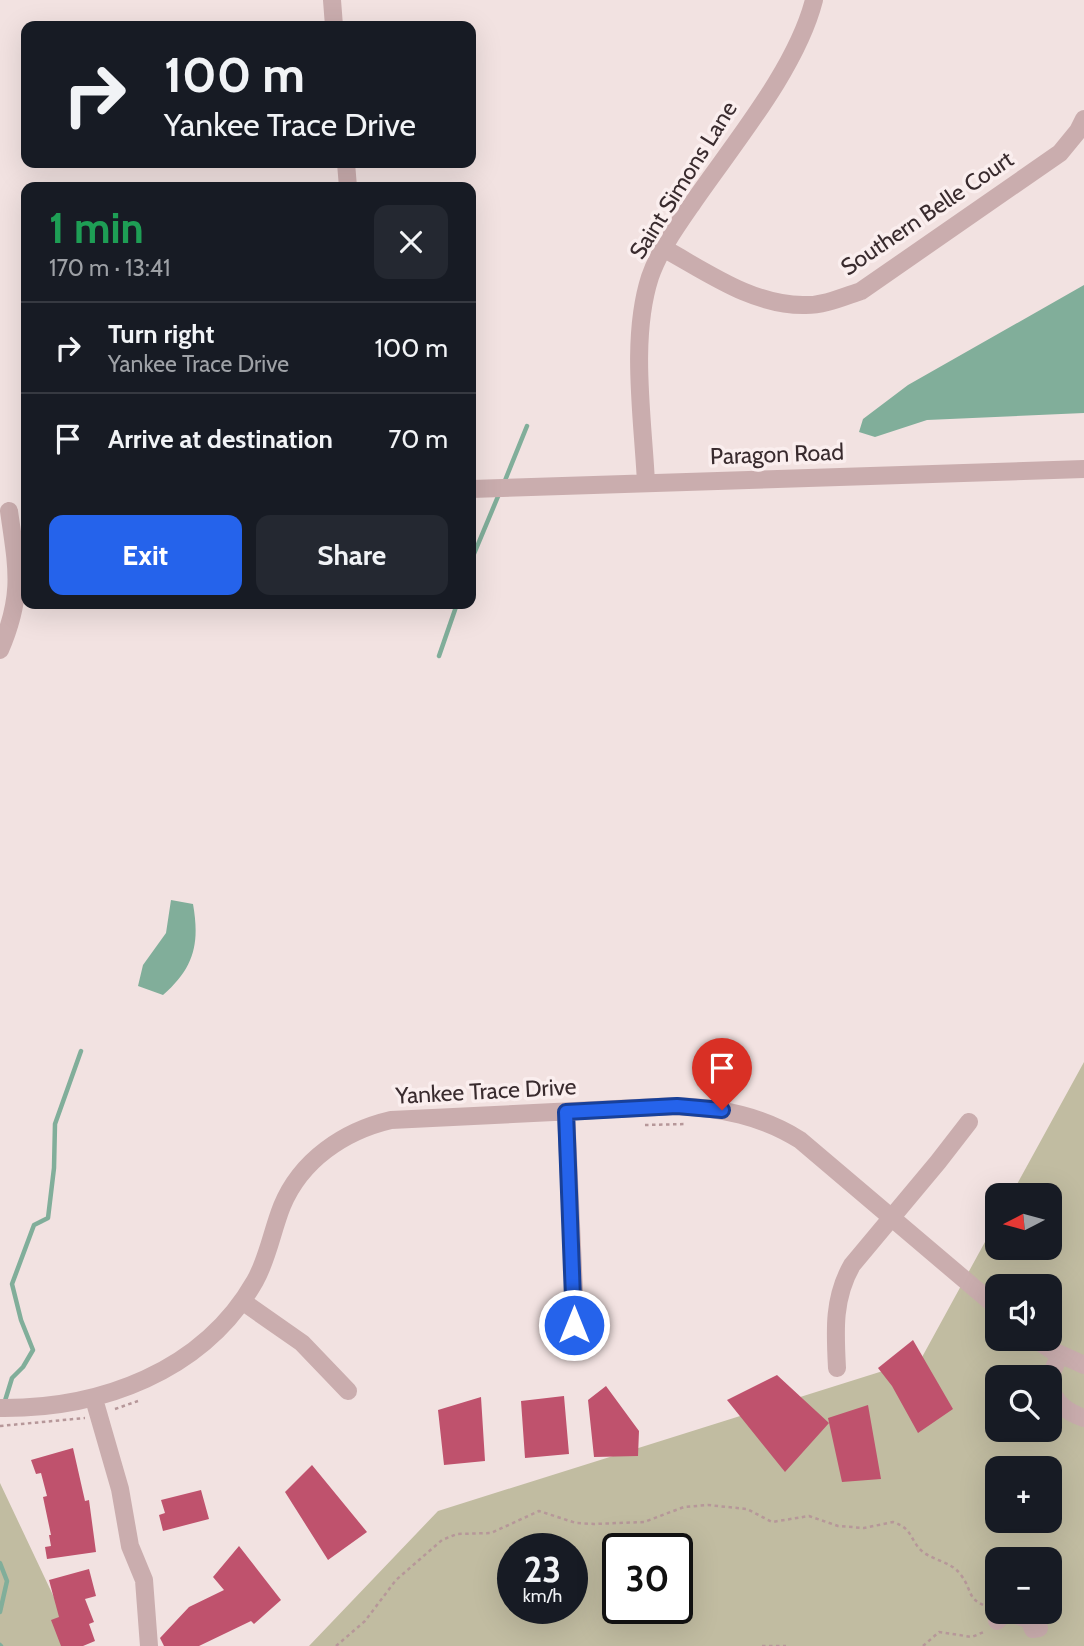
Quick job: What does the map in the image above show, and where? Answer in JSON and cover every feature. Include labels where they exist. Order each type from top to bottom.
[{"type":"street","points":[[332,0],[334,21]]},
{"type":"street","name":"Saint Simons Lane","points":[[646,483],[640,355],[641,310],[651,275],[663,248],[788,64],[807,25],[814,0]]},
{"type":"street","name":"Southern Belle Court","points":[[663,248],[740,290],[772,302],[805,306],[832,301],[862,291],[1060,153],[1084,119]]},
{"type":"street","name":"Paragon Road","points":[[476,489],[1084,469]]},
{"type":"street","points":[[0,650],[13,618],[18,575],[12,510]]},
{"type":"street","name":"Yankee Trace Drive","points":[[0,1408],[65,1405],[96,1407],[171,1366],[212,1335],[242,1301],[260,1270],[283,1205],[307,1167],[334,1143],[359,1129],[391,1120],[704,1107],[766,1122],[800,1140],[891,1217],[985,1308]]},
{"type":"street","points":[[566,1112],[575,1314],[570,1350]]},
{"type":"street","points":[[837,1368],[836,1317],[841,1286],[852,1265],[969,1122]]},
{"type":"street","points":[[242,1301],[302,1343],[348,1391]]},
{"type":"street","points":[[1054,1351],[1084,1365]]},
{"type":"street","points":[[1055,1365],[1059,1354]]},
{"type":"street","points":[[1062,1406],[1084,1418]]},
{"type":"street","points":[[96,1407],[120,1489],[130,1546],[144,1580],[149,1646]]},
{"type":"path","points":[[638,1125],[698,1124]]},
{"type":"path","points":[[0,1426],[33,1425],[96,1407],[146,1397]]},
{"type":"path","points":[[337,1646],[365,1621],[396,1580],[442,1540],[457,1534],[491,1533],[539,1511],[576,1523],[644,1522],[684,1507],[708,1504],[747,1509],[772,1522],[809,1516],[838,1526],[864,1528],[893,1522],[909,1530],[923,1552],[953,1567],[961,1575],[973,1600],[985,1606]]},
{"type":"path","points":[[923,1646],[939,1632],[961,1637],[980,1635],[989,1624]]},
{"type":"path","points":[[762,1646],[786,1646]]},
{"type":"shaded area","points":[[1084,285],[1084,413],[927,420],[875,437],[859,432],[863,419],[908,385]]},
{"type":"shaded area","points":[[171,900],[193,904],[195,943],[182,975],[163,995],[138,986],[143,965],[166,933]]},
{"type":"shaded area","points":[[1084,1062],[1084,1646],[309,1646],[438,1511],[921,1359],[985,1242],[985,1260],[1062,1260],[1062,1183],[1018,1183]]},
{"type":"shaded area","points":[[0,1483],[77,1646],[0,1646]]},
{"type":"building","points":[[913,1340],[953,1409],[918,1433],[892,1386],[878,1368]]},
{"type":"building","points":[[777,1375],[829,1423],[785,1472],[727,1400]]},
{"type":"building","points":[[606,1386],[639,1431],[638,1456],[594,1457],[588,1400]]},
{"type":"building","points":[[564,1396],[569,1454],[525,1458],[521,1401]]},
{"type":"building","points":[[481,1397],[485,1461],[444,1465],[438,1410]]},
{"type":"building","points":[[868,1405],[881,1479],[842,1482],[828,1418]]},
{"type":"building","points":[[73,1448],[85,1501],[89,1500],[96,1552],[47,1559],[45,1547],[51,1546],[51,1535],[43,1497],[47,1496],[41,1473],[36,1474],[31,1460]]},
{"type":"building","points":[[312,1465],[367,1532],[328,1560],[285,1492]]},
{"type":"building","points":[[201,1490],[209,1519],[163,1531],[159,1515],[165,1513],[161,1500]]},
{"type":"building","points":[[239,1546],[281,1600],[254,1624],[251,1621],[199,1646],[164,1646],[160,1638],[189,1607],[224,1590],[213,1577]]},
{"type":"building","points":[[89,1569],[96,1596],[85,1599],[94,1622],[89,1624],[95,1641],[83,1646],[61,1646],[51,1620],[59,1617],[49,1580]]},
{"type":"waterway","points":[[504,483],[527,426]]},
{"type":"waterway","points":[[476,549],[499,494]]},
{"type":"waterway","points":[[439,656],[455,609]]},
{"type":"waterway","points":[[4,1404],[12,1378],[23,1367],[33,1350],[21,1320],[12,1284],[34,1225],[48,1218],[54,1168],[55,1124],[81,1051]]},
{"type":"waterway","points":[[0,1563],[7,1581],[0,1612]]},
{"type":"route","points":[[574,1325],[566,1112],[677,1106],[722,1110]]}]
